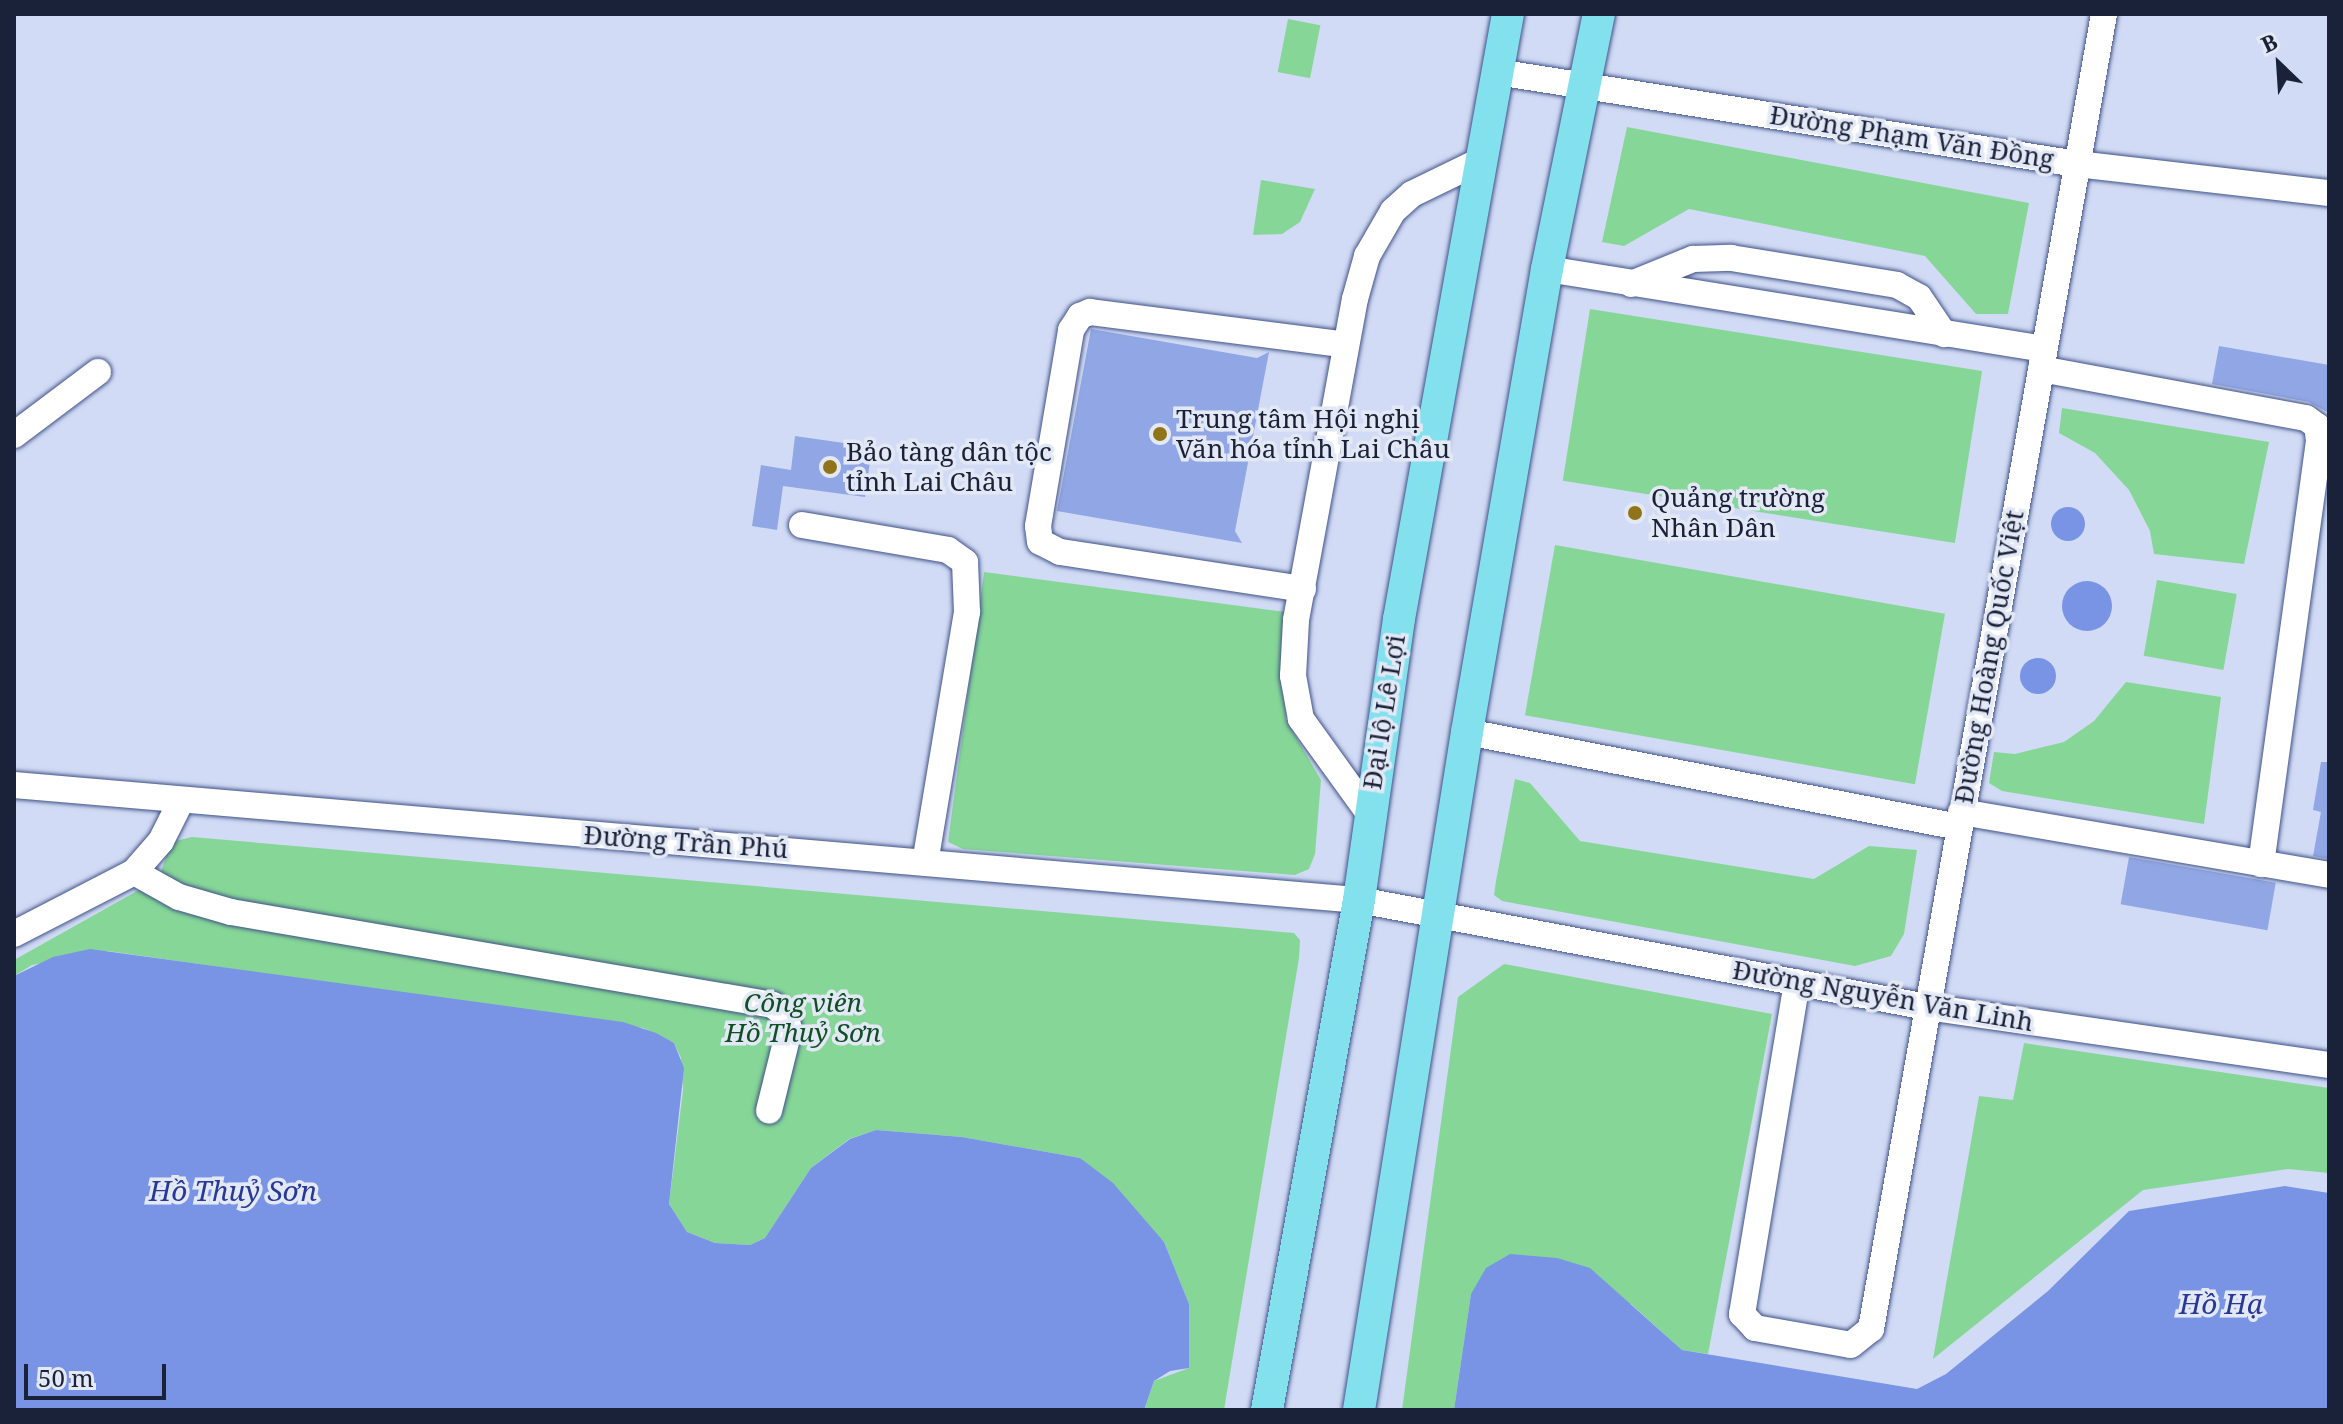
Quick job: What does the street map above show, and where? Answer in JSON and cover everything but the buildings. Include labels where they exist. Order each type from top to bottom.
[{"type":"main road","name":"Đại lộ Lê Lợi","points":[[1267,1410],[1359,900],[1368,812],[1508,14]]},
{"type":"main road","points":[[1359,1410],[1467,732],[1547,269],[1599,14]]},
{"type":"street","name":"Đường Hoàng Quốc Việt","points":[[1797,982],[1742,1314],[1755,1328],[1851,1345],[1871,1329],[2104,14]]},
{"type":"street","name":"Đường Phạm Văn Đồng","points":[[1497,72],[2077,164],[2329,193]]},
{"type":"street","points":[[1368,812],[1301,719],[1293,676],[1303,589],[1346,345],[1364,266],[1393,211],[1433,181],[1480,161]]},
{"type":"street","points":[[1631,284],[1693,259],[1762,263],[1897,285],[1919,297],[1944,334]]},
{"type":"street","points":[[1547,269],[1944,334],[2306,418],[2317,426],[2319,441],[2261,864]]},
{"type":"street","points":[[1303,589],[1060,552],[1040,542],[1038,526],[1071,330],[1080,316],[1090,312],[1346,345]]},
{"type":"street","points":[[14,435],[98,372]]},
{"type":"street","points":[[802,525],[948,550],[965,562],[967,612],[925,862]]},
{"type":"street","points":[[1467,732],[1960,820],[2329,875]]},
{"type":"street","name":"Đường Trần Phú","points":[[14,785],[1359,900]]},
{"type":"street","points":[[14,934],[134,872],[161,841],[181,801]]},
{"type":"street","points":[[134,872],[179,897],[244,915],[773,1005],[786,1016],[789,1030],[769,1111]]},
{"type":"street","name":"Đường Nguyễn Văn Linh","points":[[1359,900],[1438,919],[1927,1007],[2329,1065]]},
{"type":"green space","points":[[1288,19],[1320,25],[1310,78],[1278,72]]},
{"type":"green space","points":[[1627,127],[2029,203],[2008,314],[1976,314],[1925,256],[1689,209],[1624,246],[1602,242]]},
{"type":"green space","points":[[1261,180],[1315,189],[1300,222],[1282,234],[1253,235]]},
{"type":"green space","points":[[1590,309],[1982,371],[1955,543],[1563,481]]},
{"type":"green space","points":[[2062,408],[2269,442],[2244,564],[2154,554],[2150,531],[2129,490],[2095,453],[2059,433]]},
{"type":"green space","points":[[1555,545],[1945,614],[1915,784],[1525,715]]},
{"type":"green space","points":[[984,572],[1286,612],[1282,641],[1286,720],[1321,780],[1315,854],[1309,869],[1295,875],[963,849],[948,842]]},
{"type":"green space","points":[[2157,580],[2237,594],[2223,670],[2144,656]]},
{"type":"green space","points":[[2126,682],[2221,697],[2204,824],[2002,791],[1989,783],[1994,752],[2015,754],[2064,742],[2094,721]]},
{"type":"green space","points":[[1515,779],[1530,783],[1580,841],[1814,879],[1869,846],[1917,850],[1904,934],[1891,956],[1855,966],[1502,901],[1494,895]]},
{"type":"green space","name":"Công viên Hồ Thuỷ Sơn","points":[[192,837],[1294,933],[1300,940],[1299,958],[1224,1410],[1144,1410],[1154,1381],[1189,1368],[1189,1304],[1164,1242],[1080,1158],[962,1137],[876,1130],[849,1139],[811,1168],[765,1238],[750,1245],[715,1243],[687,1232],[669,1204],[683,1090],[681,1058],[674,1043],[643,1028],[108,951],[32,965],[14,976],[14,960],[146,886],[161,872],[171,842]]},
{"type":"green space","points":[[1504,964],[1772,1014],[1708,1354],[1682,1350],[1631,1304],[1471,1294],[1454,1410],[1402,1410],[1458,997]]},
{"type":"green space","points":[[2024,1043],[2329,1088],[2329,1173],[2288,1169],[2143,1190],[1933,1359],[1979,1096],[2013,1100]]},
{"type":"water","points":[[2068,507],[2080,512],[2085,524],[2080,536],[2068,541],[2056,536],[2051,524],[2056,512]]},
{"type":"water","points":[[2087,581],[2105,588],[2112,606],[2105,624],[2087,631],[2069,624],[2062,606],[2069,588]]},
{"type":"water","points":[[2038,658],[2051,663],[2056,676],[2051,689],[2038,694],[2025,689],[2020,676],[2025,663]]},
{"type":"water","name":"Hồ Thuỷ Sơn","points":[[90,949],[623,1022],[656,1033],[674,1043],[684,1068],[669,1204],[687,1232],[715,1243],[750,1245],[765,1238],[811,1168],[850,1139],[876,1130],[962,1137],[1080,1158],[1113,1183],[1164,1242],[1189,1304],[1189,1368],[1170,1371],[1154,1381],[1144,1410],[14,1410],[14,976],[53,957]]},
{"type":"water","name":"Hồ Hạ","points":[[2285,1186],[2329,1193],[2329,1410],[1454,1410],[1471,1294],[1486,1268],[1510,1254],[1557,1258],[1590,1268],[1682,1350],[1917,1389],[1946,1374],[2048,1291],[2129,1211]]},
{"type":"place","name":"Trung tâm Hội nghị Văn hóa tỉnh Lai Châu","points":[[1160,434]]},
{"type":"place","name":"Bảo tàng dân tộc tỉnh Lai Châu","points":[[830,467]]},
{"type":"place","name":"Quảng trường Nhân Dân","points":[[1635,513]]}]
